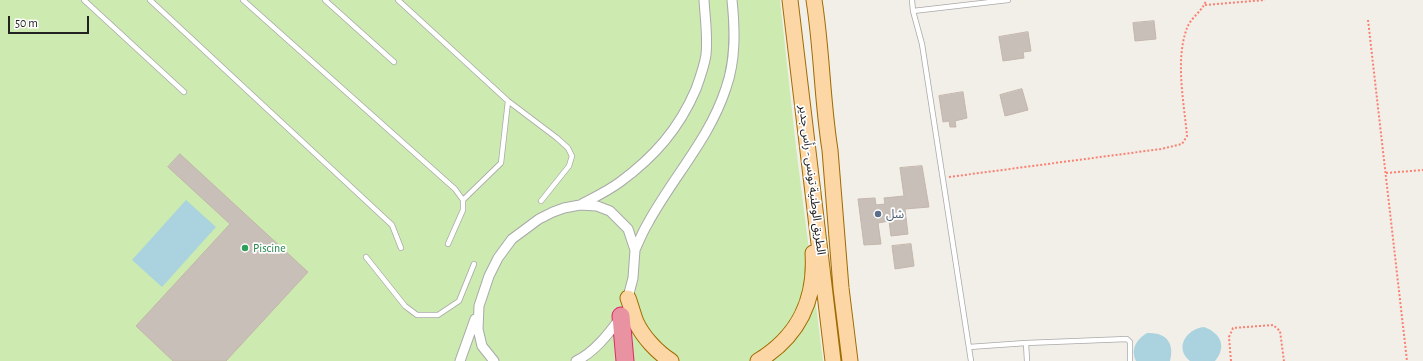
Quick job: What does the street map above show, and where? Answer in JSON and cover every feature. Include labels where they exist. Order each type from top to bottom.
[{"type":"highway","points":[[621,316],[625,361]]},
{"type":"main road","name":"الطريق الوطنية تونس - رأس جدير","points":[[790,0],[833,361]]},
{"type":"main road","name":"الطريق الوطنية تونس - رأس جدير","points":[[814,0],[818,26],[830,150],[841,288],[851,358]]},
{"type":"main road","points":[[758,361],[769,355],[789,336],[799,323],[808,299],[813,275],[810,170]]},
{"type":"main road","points":[[628,298],[636,322],[655,348],[671,361]]},
{"type":"street","points":[[580,205],[618,183],[648,159],[679,124],[701,77],[706,55],[704,0]]},
{"type":"street","points":[[576,361],[583,358],[598,345],[621,316],[628,298],[633,278],[635,250],[648,223],[712,122],[726,88],[732,62],[734,38],[732,0]]},
{"type":"street","points":[[460,361],[489,276],[498,258],[512,240],[539,219],[564,208],[580,205],[598,206],[610,211],[628,229],[635,250]]},
{"type":"street","points":[[479,306],[478,329],[482,346],[494,361]]},
{"type":"lane","points":[[84,0],[184,92]]},
{"type":"lane","points":[[150,0],[392,225],[401,248]]},
{"type":"lane","points":[[244,0],[455,189],[463,200],[463,210],[448,244]]},
{"type":"lane","points":[[325,0],[394,62]]},
{"type":"lane","points":[[398,0],[508,102],[557,138],[568,148],[572,156],[569,166],[541,201]]},
{"type":"lane","points":[[912,0],[913,11],[922,44],[971,361]]},
{"type":"lane","points":[[913,11],[1008,0]]},
{"type":"lane","points":[[463,200],[501,163],[508,102]]},
{"type":"lane","points":[[366,257],[405,306],[417,315],[438,315],[459,301],[474,264]]},
{"type":"lane","points":[[969,347],[1126,339],[1130,342],[1130,361]]},
{"type":"lane","points":[[1026,343],[1027,361]]},
{"type":"path","points":[[943,178],[1161,149],[1182,144],[1187,136],[1180,57],[1188,26],[1205,5],[1206,0]]},
{"type":"path","points":[[1205,5],[1265,0]]},
{"type":"path","points":[[1368,20],[1407,361]]},
{"type":"path","points":[[1386,173],[1423,170]]},
{"type":"path","points":[[1231,361],[1229,337],[1233,328],[1272,324],[1280,331],[1284,361]]},
{"type":"green space","points":[[0,0],[780,0],[796,147],[823,361],[0,361]]},
{"type":"water","points":[[186,200],[216,227],[162,287],[132,260]]},
{"type":"water","points":[[1204,327],[1215,333],[1218,337],[1221,346],[1219,356],[1215,361],[1190,361],[1185,356],[1183,350],[1184,340],[1192,331]]},
{"type":"water","points":[[1147,333],[1159,334],[1168,340],[1171,349],[1170,361],[1136,361],[1134,357],[1134,348],[1140,338]]},
{"type":"building","points":[[1154,21],[1156,39],[1135,41],[1133,23]]},
{"type":"building","points":[[1028,32],[1031,51],[1023,52],[1024,58],[1003,61],[999,37]]},
{"type":"building","points":[[1022,89],[1028,110],[1005,116],[1000,95]]},
{"type":"building","points":[[963,92],[967,118],[955,121],[956,127],[950,127],[949,121],[943,122],[939,96]]},
{"type":"building","name":"Piscine","points":[[180,154],[308,272],[226,361],[173,361],[136,326],[230,224],[168,167]]},
{"type":"building","points":[[922,166],[929,207],[905,209],[908,234],[891,236],[889,221],[878,223],[881,244],[864,245],[858,199],[875,198],[876,205],[885,204],[884,198],[904,196],[900,168]]},
{"type":"building","points":[[911,244],[914,266],[895,269],[892,246]]},
{"type":"place","name":"شل","points":[[878,214]]},
{"type":"place","name":"Piscine","points":[[245,248]]}]
